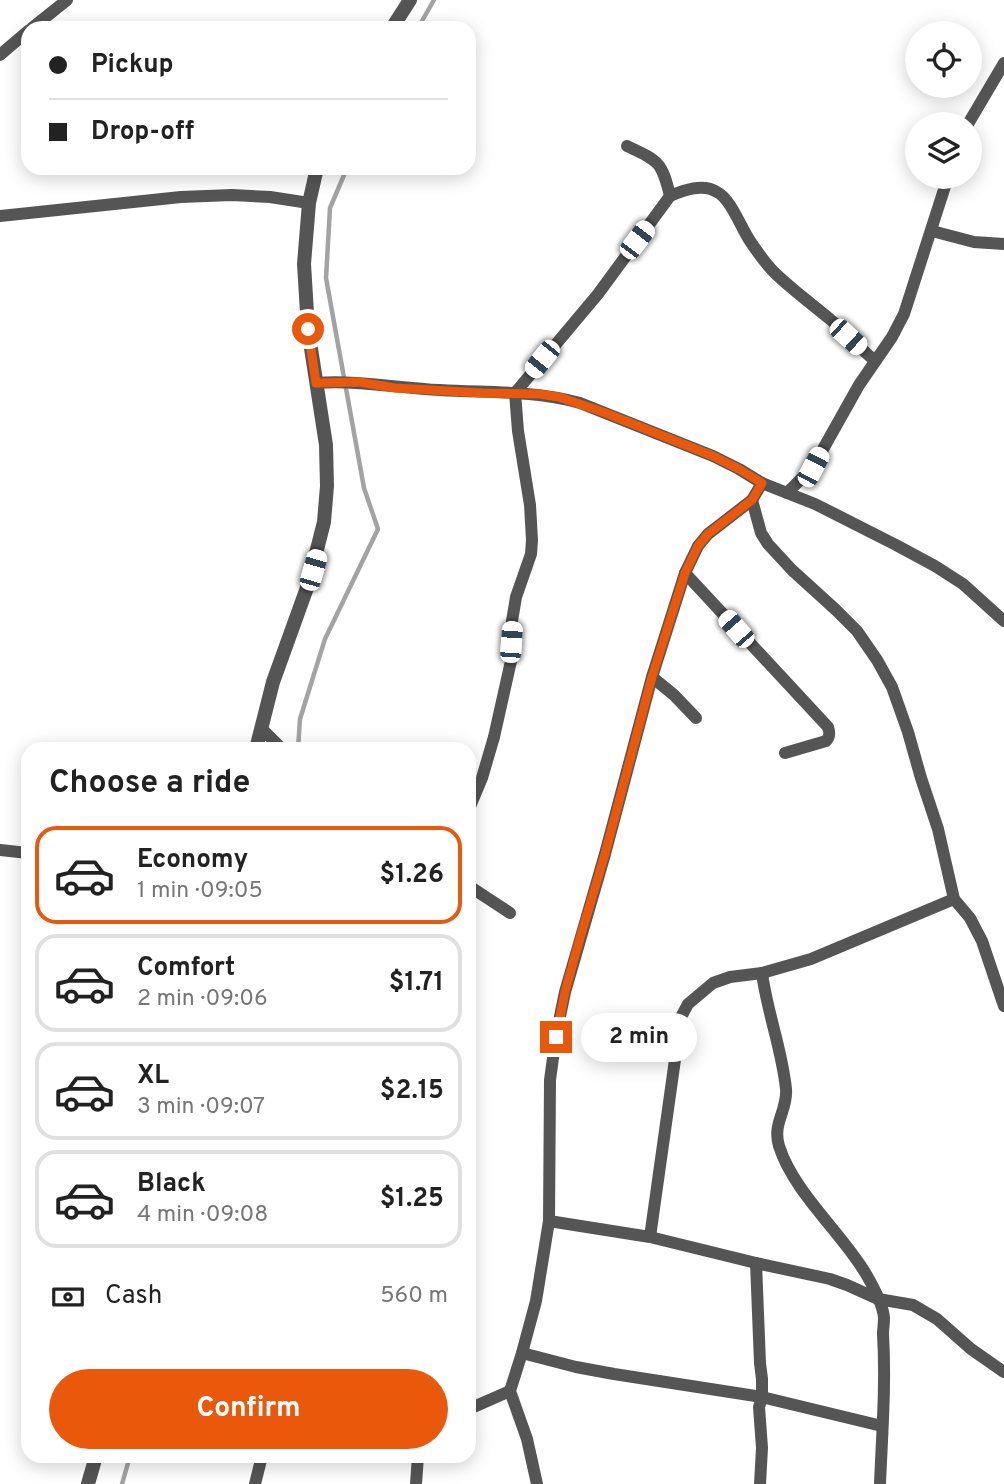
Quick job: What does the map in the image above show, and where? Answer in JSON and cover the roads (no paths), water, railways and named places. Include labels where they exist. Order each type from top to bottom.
[{"type":"street","points":[[41,21],[67,0]]},
{"type":"street","points":[[396,21],[410,0]]},
{"type":"street","points":[[0,55],[21,38]]},
{"type":"street","points":[[975,112],[1004,63]]},
{"type":"street","points":[[627,146],[652,158],[660,166],[670,196]]},
{"type":"street","points":[[258,742],[273,682],[308,585],[324,522],[326,445],[308,329],[304,264],[309,203],[315,175]]},
{"type":"street","points":[[476,792],[494,737],[511,661],[512,621],[516,597],[531,547],[530,505],[515,393],[598,294],[670,196],[694,188],[717,192],[726,200],[744,233],[776,274],[875,361]]},
{"type":"street","points":[[788,494],[813,467],[904,314],[944,189]]},
{"type":"street","points":[[0,216],[181,197],[270,197],[309,203]]},
{"type":"street","points":[[932,231],[974,242],[1004,244]]},
{"type":"street","points":[[316,383],[359,382],[395,388],[515,393],[559,397],[580,403],[713,456],[762,483],[836,515],[935,566],[963,584],[1004,621]]},
{"type":"street","points":[[537,1484],[527,1439],[510,1391],[536,1301],[549,1221],[550,1080],[565,992],[602,866],[652,677],[685,573],[698,546],[708,534],[752,500],[762,483]]},
{"type":"street","points":[[752,500],[761,533],[768,544],[857,631],[891,687],[908,732],[937,829],[954,899],[970,918],[982,941],[1004,1006]]},
{"type":"street","points":[[685,573],[828,727],[829,738],[825,741],[785,753]]},
{"type":"street","points":[[652,677],[696,718]]},
{"type":"street","points":[[261,728],[275,742]]},
{"type":"street","points":[[0,850],[21,852]]},
{"type":"street","points":[[476,891],[510,913]]},
{"type":"street","points":[[650,1237],[681,1017],[688,1004],[702,991],[730,977],[762,974],[811,959],[954,899]]},
{"type":"street","points":[[762,974],[786,1089],[785,1106],[777,1132],[779,1144],[794,1176],[867,1276],[884,1316],[885,1363],[880,1484]]},
{"type":"street","points":[[549,1221],[650,1237],[830,1279],[878,1299],[913,1305],[937,1319],[971,1349],[1004,1372]]},
{"type":"street","points":[[757,1263],[762,1397],[759,1407],[762,1448],[760,1484]]},
{"type":"street","points":[[522,1353],[614,1374],[762,1397],[882,1426]]},
{"type":"street","points":[[476,1406],[510,1391]]},
{"type":"street","points":[[88,1484],[94,1463]]},
{"type":"street","points":[[254,1484],[260,1463]]},
{"type":"street","points":[[416,1484],[418,1463]]},
{"type":"waterway","points":[[422,21],[434,0]]},
{"type":"waterway","points":[[298,742],[300,719],[325,639],[378,529],[364,488],[326,278],[330,208],[344,175]]},
{"type":"waterway","points":[[122,1484],[128,1463]]}]
